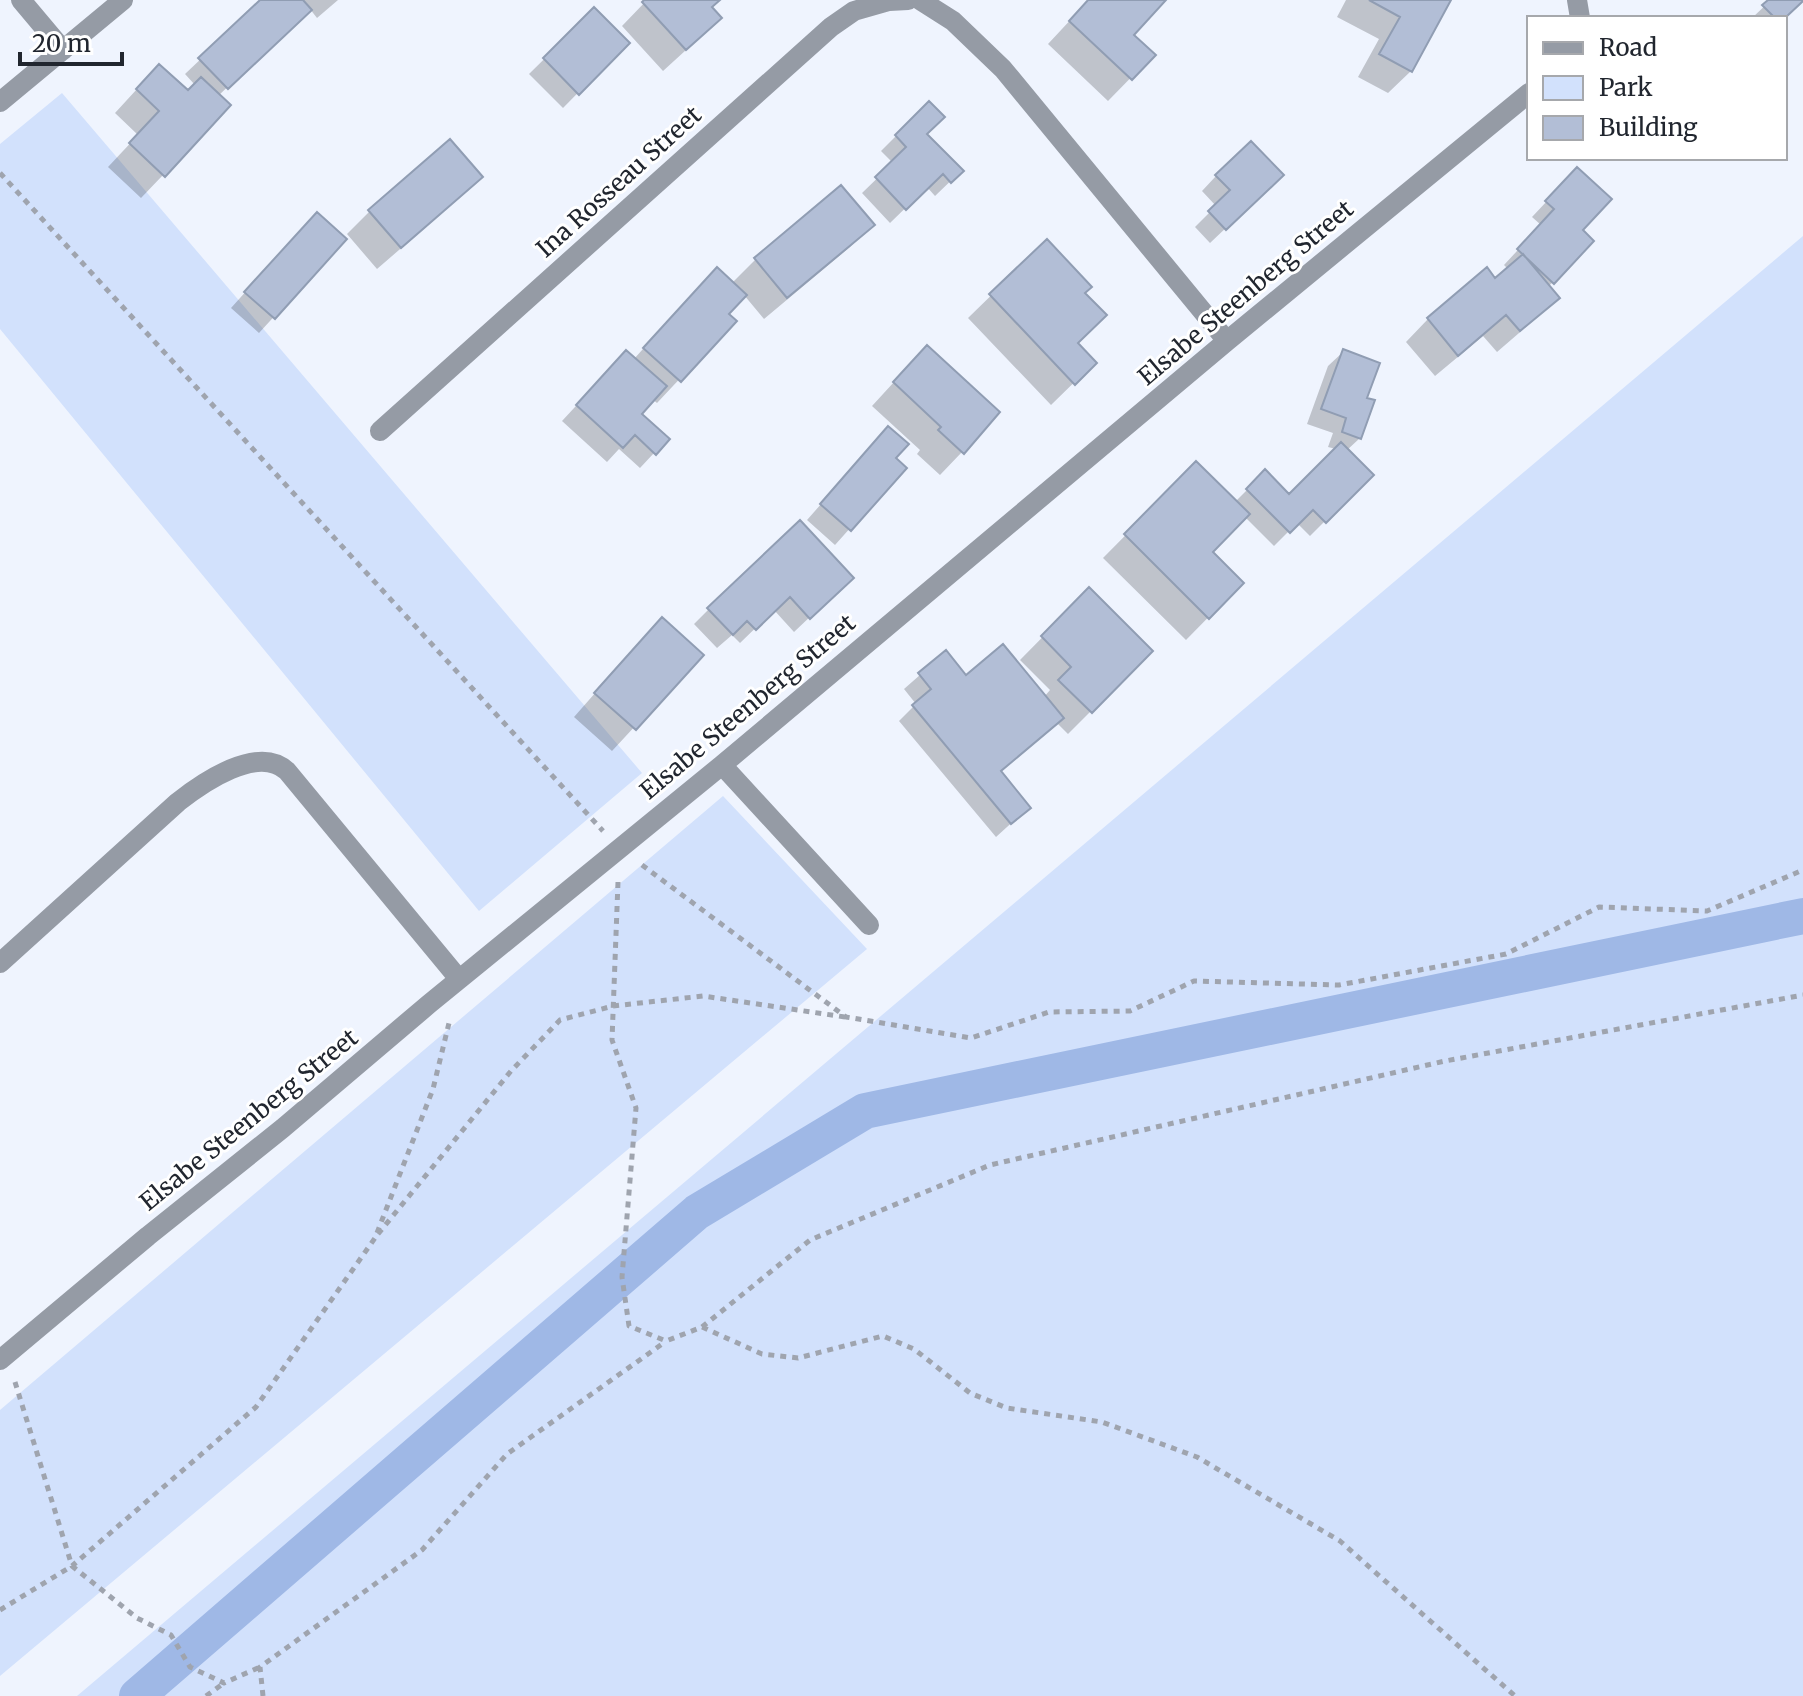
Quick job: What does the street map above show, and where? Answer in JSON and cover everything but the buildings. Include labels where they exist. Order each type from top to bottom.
[{"type":"street","points":[[21,0],[63,50]]},
{"type":"street","points":[[0,102],[123,0]]},
{"type":"street","name":"Ina Rosseau Street","points":[[380,431],[831,27],[854,11],[889,1],[908,0]]},
{"type":"street","points":[[920,0],[953,21],[1003,69],[1227,341]]},
{"type":"street","name":"Elsabe Steenberg Street","points":[[2,1354],[283,1128],[1527,95]]},
{"type":"street","points":[[0,963],[199,786],[236,768],[269,762],[287,771],[459,979]]},
{"type":"street","points":[[722,765],[869,925]]},
{"type":"path","points":[[0,173],[619,848],[846,1017]]},
{"type":"path","points":[[619,848],[612,1040],[636,1108],[622,1283],[629,1326],[666,1341]]},
{"type":"path","points":[[0,1610],[72,1566],[256,1407],[375,1238],[511,1071],[560,1020],[613,1006],[703,996],[971,1038],[1049,1012],[1130,1011],[1194,981],[1339,985],[1506,954],[1599,907],[1707,911],[1803,870]]},
{"type":"path","points":[[375,1238],[433,1089],[459,979]]},
{"type":"path","points":[[206,1696],[224,1683],[260,1667],[422,1550],[507,1454],[666,1341],[702,1327],[810,1240],[990,1165],[1445,1061],[1803,995]]},
{"type":"path","points":[[702,1327],[762,1354],[798,1358],[883,1336],[914,1349],[970,1393],[1007,1408],[1102,1422],[1197,1457],[1340,1541],[1515,1696]]},
{"type":"path","points":[[2,1354],[72,1566],[137,1618],[171,1635],[190,1667],[224,1683]]},
{"type":"path","points":[[260,1667],[263,1696]]},
{"type":"green space","points":[[62,93],[642,773],[479,911],[0,329],[0,144]]},
{"type":"green space","points":[[1803,236],[1803,1696],[77,1696]]},
{"type":"green space","points":[[723,796],[867,949],[0,1676],[0,1410]]},
{"type":"waterway","points":[[137,1696],[697,1212],[865,1111],[1803,916]]}]
